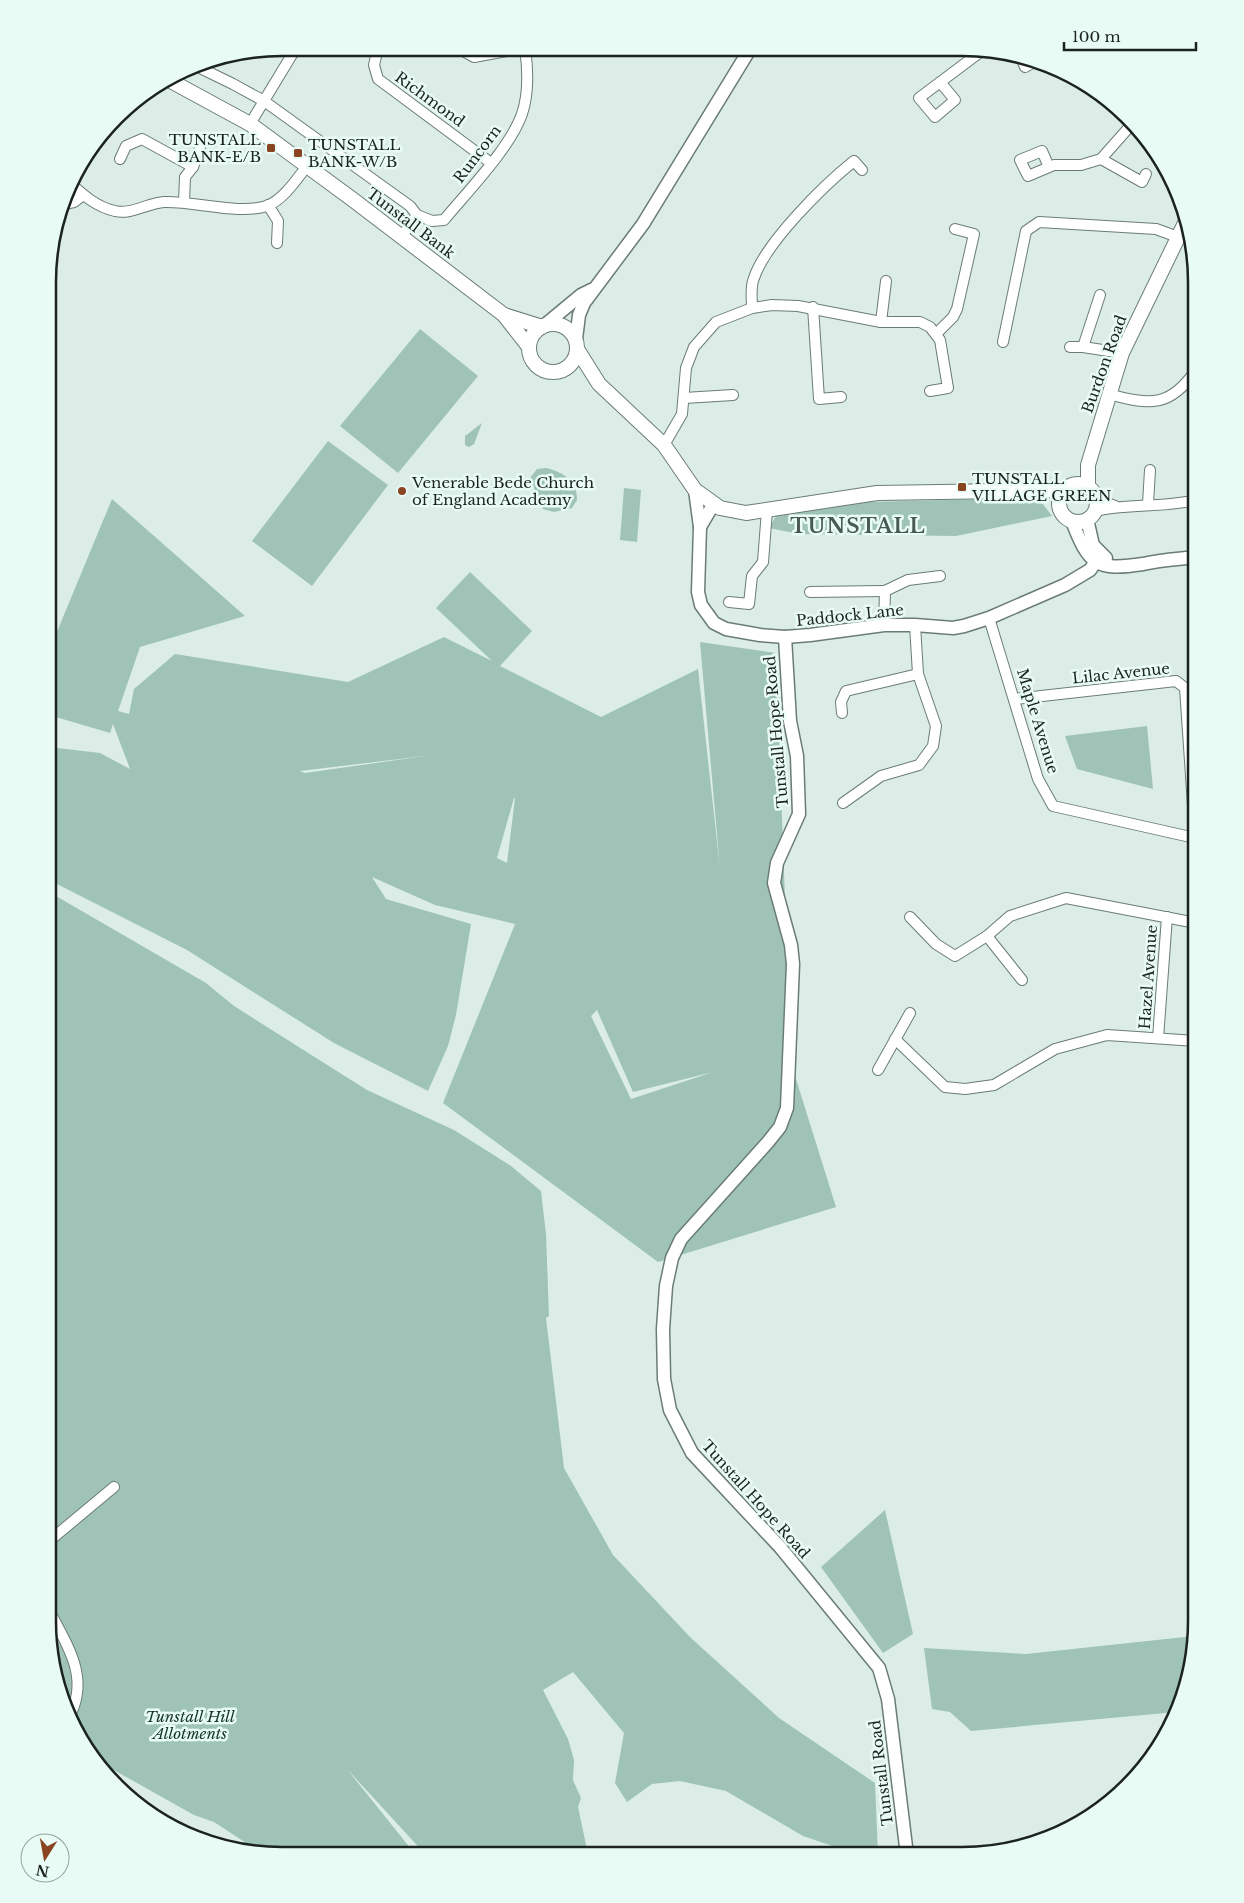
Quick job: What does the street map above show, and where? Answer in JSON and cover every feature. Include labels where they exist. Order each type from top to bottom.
[{"type":"main road","name":"Tunstall Bank","points":[[175,84],[250,124],[402,236],[504,315],[529,347]]},
{"type":"main road","name":"Burdon Road","points":[[1088,487],[1088,465],[1122,352],[1181,230]]},
{"type":"main road","name":"Tunstall Bank","points":[[504,315],[544,326]]},
{"type":"main road","points":[[576,344],[572,363],[555,372],[546,370],[536,364],[530,356],[529,347],[535,332],[544,326],[558,324],[568,328],[599,384]]},
{"type":"main road","points":[[565,368],[582,373],[599,384],[664,445],[695,490],[713,504],[736,512],[767,510],[877,493],[1040,492],[1068,487],[1088,487],[1093,510],[1072,521],[1063,515],[1059,506],[1059,500],[1068,487]]},
{"type":"main road","name":"Burdon Road","points":[[1068,487],[1088,465]]},
{"type":"main road","points":[[1040,492],[1059,506]]},
{"type":"street","points":[[250,124],[291,56]]},
{"type":"street","name":"Richmond","points":[[376,56],[374,65],[378,80],[491,163]]},
{"type":"street","name":"Runcorn","points":[[417,215],[432,221],[444,220],[513,133],[522,113],[528,67],[526,56]]},
{"type":"street","points":[[576,344],[579,315],[593,289],[643,224],[746,56]]},
{"type":"street","points":[[940,82],[974,57]]},
{"type":"street","points":[[204,70],[234,84],[264,102],[410,206],[417,215],[402,236]]},
{"type":"street","points":[[1049,167],[1042,151],[1020,160],[1028,176],[1049,167],[1080,165],[1101,159],[1128,129]]},
{"type":"street","points":[[120,159],[126,146],[142,139],[193,167]]},
{"type":"street","points":[[184,202],[185,177],[193,167],[200,148]]},
{"type":"street","points":[[1101,159],[1142,182],[1146,174]]},
{"type":"street","points":[[752,308],[751,287],[756,271],[782,234],[838,174],[854,161],[862,170]]},
{"type":"street","points":[[77,189],[98,205],[118,212],[162,202],[184,202],[248,210],[268,205],[289,190],[307,166]]},
{"type":"street","points":[[71,203],[83,194]]},
{"type":"street","points":[[268,205],[278,221],[278,243]]},
{"type":"street","points":[[1003,342],[1026,231],[1038,222],[1156,229],[1178,237]]},
{"type":"street","points":[[937,333],[953,317],[957,308],[974,234],[955,229]]},
{"type":"street","points":[[881,322],[886,281]]},
{"type":"street","points":[[544,326],[580,295],[593,289]]},
{"type":"street","points":[[1083,347],[1100,295]]},
{"type":"street","points":[[664,445],[678,425],[682,414],[684,381],[694,347],[716,322],[752,308],[784,305],[813,307],[881,322],[920,322],[937,333],[946,363],[948,388],[930,391]]},
{"type":"street","points":[[813,307],[819,399],[841,397]]},
{"type":"street","points":[[1070,347],[1122,352]]},
{"type":"street","points":[[1108,394],[1140,403],[1161,400],[1182,389],[1188,381]]},
{"type":"street","points":[[684,398],[734,395]]},
{"type":"street","points":[[1148,504],[1150,470]]},
{"type":"street","name":"Paddock Lane","points":[[695,490],[700,527],[698,592],[701,605],[708,616],[714,623],[726,629],[784,637],[884,625],[954,628],[990,618],[1065,585],[1083,576],[1098,558]]},
{"type":"street","points":[[1098,558],[1093,545],[1093,510],[1116,506],[1178,504],[1188,502]]},
{"type":"street","name":"Paddock Lane","points":[[700,527],[713,504]]},
{"type":"street","points":[[729,602],[749,604],[752,576],[763,562],[767,510]]},
{"type":"street","points":[[1072,521],[1086,552],[1098,558],[1110,568],[1188,559]]},
{"type":"street","points":[[810,592],[885,591],[908,580],[940,576]]},
{"type":"street","points":[[884,625],[885,591]]},
{"type":"street","name":"Maple Avenue","points":[[990,618],[1038,780],[1053,806],[1188,836]]},
{"type":"street","points":[[843,803],[881,776],[919,765],[933,746],[936,726],[918,674],[915,625]]},
{"type":"street","name":"Tunstall Hope Road","points":[[784,637],[790,721],[796,756],[799,814],[777,863],[774,883],[791,945],[793,964],[787,1108],[780,1126],[768,1142],[681,1239],[672,1258],[666,1286],[663,1329],[664,1379],[670,1410],[692,1453],[786,1555],[879,1668],[885,1688]]},
{"type":"street","points":[[842,713],[841,702],[846,691],[918,674]]},
{"type":"street","name":"Lilac Avenue","points":[[1015,699],[1176,680],[1185,688],[1188,733]]},
{"type":"street","points":[[910,917],[936,944],[956,956],[987,936],[1010,916],[1066,898],[1188,921]]},
{"type":"street","name":"Hazel Avenue","points":[[1158,1038],[1167,917]]},
{"type":"street","points":[[987,936],[1022,980]]},
{"type":"street","points":[[878,1070],[910,1013]]},
{"type":"street","points":[[895,1039],[946,1087],[966,1089],[994,1085],[1055,1049],[1107,1035],[1188,1040]]},
{"type":"street","points":[[56,1535],[114,1487]]},
{"type":"street","points":[[56,1624],[77,1670],[80,1686],[74,1708]]},
{"type":"street","name":"Tunstall Road","points":[[885,1688],[895,1746],[906,1847]]},
{"type":"green space","points":[[420,329],[478,376],[398,473],[340,426]]},
{"type":"green space","points":[[482,423],[474,444],[469,447],[465,445],[465,436]]},
{"type":"green space","points":[[328,441],[388,485],[312,586],[252,541]]},
{"type":"green space","points":[[546,468],[558,472],[572,483],[577,500],[572,508],[554,512],[543,509],[530,478],[537,469]]},
{"type":"green space","points":[[624,488],[641,490],[637,542],[620,540]]},
{"type":"green space","name":"TUNSTALL VILLAGE GREEN","points":[[1029,498],[1043,504],[1052,516],[956,536],[799,534],[769,528],[776,516],[865,502]]},
{"type":"green space","points":[[112,499],[245,616],[140,647],[118,711],[129,714],[134,689],[175,654],[348,682],[444,637],[492,661],[436,608],[470,572],[532,631],[500,666],[601,717],[698,669],[720,869],[700,642],[776,653],[791,1063],[836,1207],[658,1262],[443,1103],[515,924],[435,905],[372,877],[386,899],[471,924],[456,1015],[448,1046],[428,1091],[334,1043],[187,950],[56,884],[56,748],[100,753],[130,769],[113,724],[110,733],[56,717],[56,634]],"holes":[[[425,756],[305,773],[300,771]],[[515,798],[507,863],[497,858]],[[597,1010],[633,1092],[713,1072],[631,1099],[591,1016]]]},
{"type":"green space","points":[[1147,726],[1153,789],[1077,769],[1065,736]]},
{"type":"green space","name":"Tunstall Hill Allotments","points":[[56,896],[206,983],[234,1006],[367,1090],[454,1130],[511,1166],[541,1191],[546,1234],[549,1316],[546,1318],[564,1468],[613,1555],[691,1638],[779,1718],[875,1783],[878,1847],[835,1847],[803,1836],[726,1791],[680,1781],[652,1784],[627,1802],[615,1783],[624,1733],[573,1672],[543,1690],[568,1739],[574,1760],[573,1780],[581,1798],[578,1807],[587,1847],[419,1847],[347,1769],[409,1847],[283,1847],[253,1845],[248,1844],[214,1822],[194,1815],[112,1769],[94,1746],[73,1707],[64,1679],[58,1650],[56,1620]]},
{"type":"green space","points":[[885,1510],[913,1634],[883,1653],[821,1567]]},
{"type":"green space","points":[[1187,1637],[1180,1679],[1168,1713],[971,1731],[950,1712],[932,1709],[924,1648],[1026,1654]]},
{"type":"place","name":"TUNSTALL BANK-E/B","points":[[271,148]]},
{"type":"place","name":"TUNSTALL BANK-W/B","points":[[298,153]]},
{"type":"place","name":"TUNSTALL VILLAGE GREEN","points":[[962,487]]},
{"type":"place","name":"Venerable Bede Church of England Academy","points":[[402,491]]},
{"type":"district","name":"TUNSTALL","points":[[858,526]]}]
